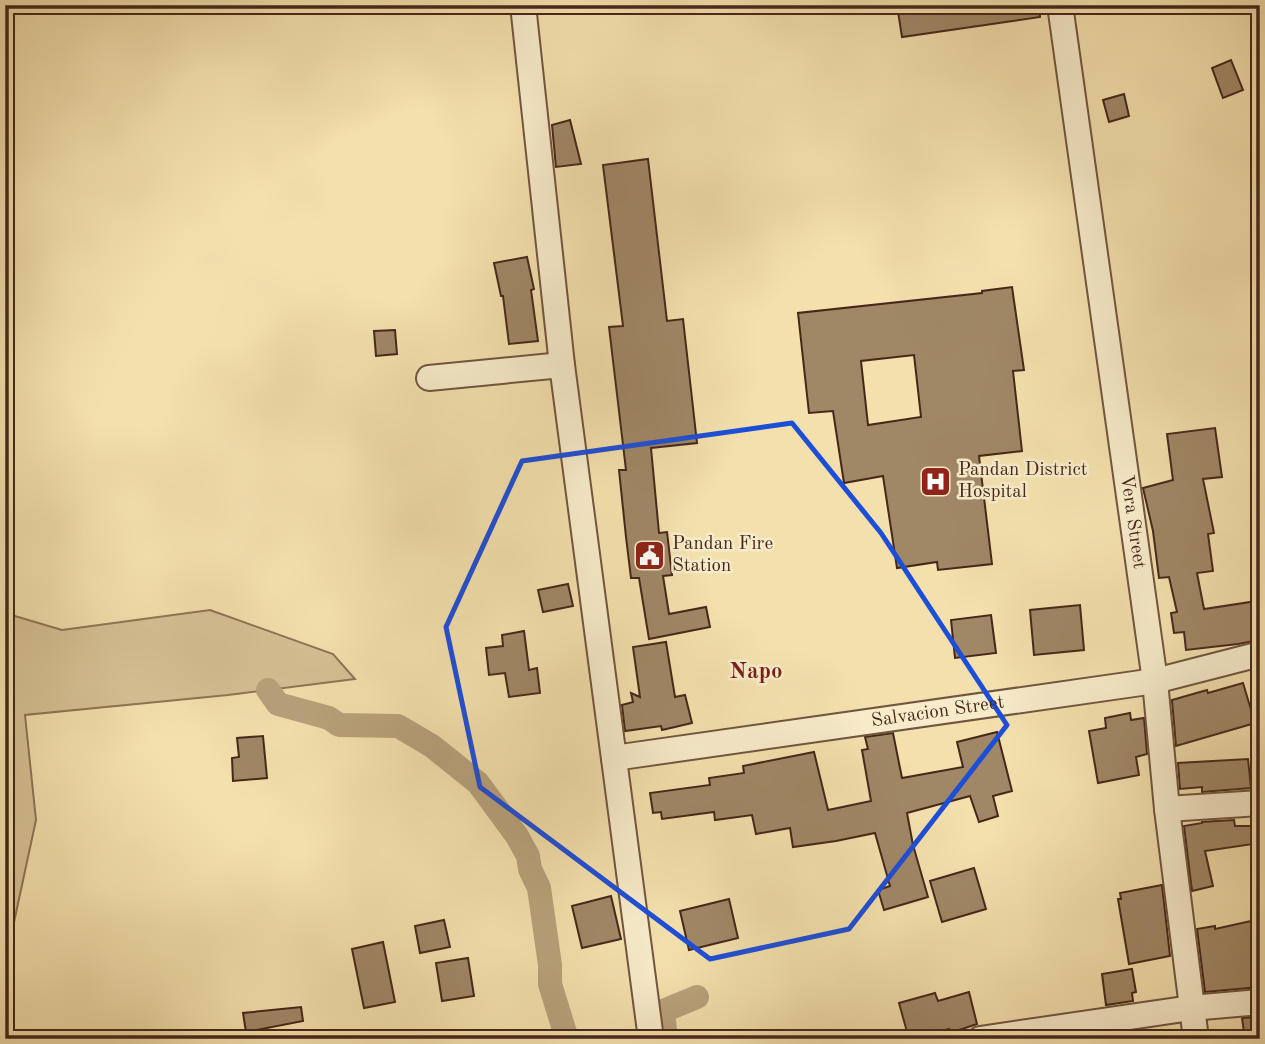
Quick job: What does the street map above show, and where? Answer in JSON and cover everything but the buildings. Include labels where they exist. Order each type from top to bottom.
[{"type":"street","points":[[523,5],[562,365],[650,1039]]},
{"type":"street","name":"Vera Street","points":[[1060,5],[1155,681],[1167,808],[1196,1039]]},
{"type":"street","points":[[429,378],[562,365]]},
{"type":"street","name":"Salvacion Street","points":[[614,758],[1155,681],[1260,654]]},
{"type":"street","points":[[1167,808],[1260,803]]},
{"type":"street","points":[[980,1039],[1191,1008],[1260,1002]]},
{"type":"highlighted area","points":[[792,423],[881,533],[1007,725],[849,929],[710,959],[480,787],[446,627],[522,461]]},
{"type":"shaded area","points":[[210,610],[333,654],[355,679],[228,695],[25,715],[36,820],[5,964],[5,613],[62,630]]},
{"type":"waterway","points":[[268,690],[278,704],[329,718],[339,725],[398,726],[432,746],[478,783],[517,836],[528,856],[530,869],[539,888],[550,965],[550,984],[567,1039]]},
{"type":"waterway","points":[[666,1039],[663,1011],[697,997]]},
{"type":"place","name":"Pandan District Hospital","points":[[935,481]]},
{"type":"place","name":"Pandan Fire Station","points":[[649,555]]},
{"type":"district","name":"Napo","points":[[756,671]]}]
